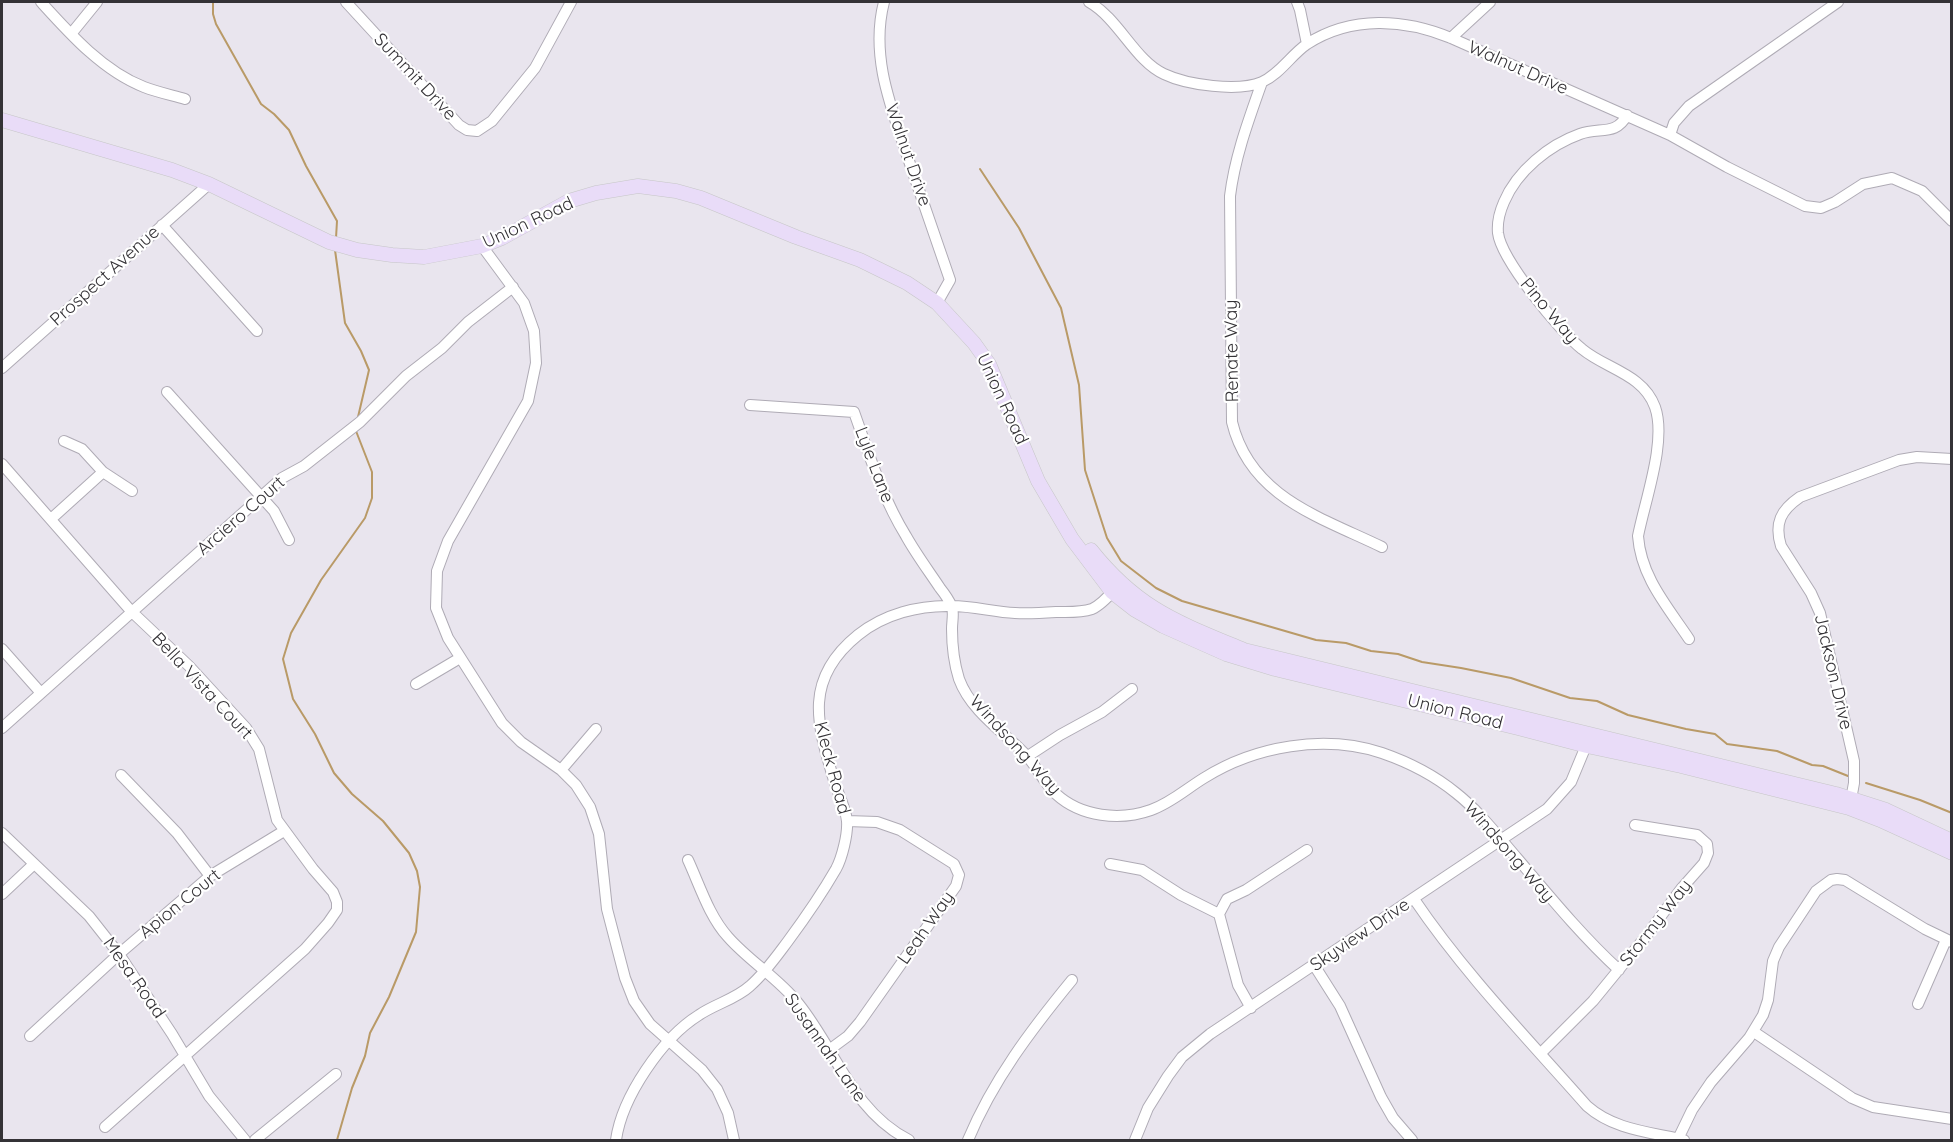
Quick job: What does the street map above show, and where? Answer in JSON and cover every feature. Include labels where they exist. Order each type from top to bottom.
[{"type":"main road","name":"Union Road","points":[[2,120],[172,170],[209,184],[328,242],[357,250],[392,255],[424,257],[482,246],[502,238],[569,201],[596,193],[638,186],[676,191],[701,198],[796,237],[860,260],[908,283],[937,303],[974,343],[989,364],[1032,464],[1066,530],[1135,610],[1163,626],[1250,662],[1588,740],[1681,766],[1886,810],[1952,841]]},
{"type":"main road","name":"Union Road","points":[[1850,803],[1880,820],[1952,853]]},
{"type":"street","points":[[41,2],[71,34],[115,72],[144,87],[185,99]]},
{"type":"street","points":[[71,34],[97,2]]},
{"type":"street","name":"Summit Drive","points":[[346,2],[459,125],[472,131],[482,129],[492,121],[525,82],[571,2]]},
{"type":"street","name":"Walnut Drive","points":[[884,2],[878,37],[879,59],[886,92],[950,280],[937,303]]},
{"type":"street","points":[[1089,2],[1115,23],[1155,69],[1166,75],[1202,85],[1242,86],[1262,82]]},
{"type":"street","points":[[1297,2],[1307,44]]},
{"type":"street","points":[[1451,39],[1490,2]]},
{"type":"street","points":[[1670,135],[1674,123],[1689,106],[1838,2]]},
{"type":"street","name":"Walnut Drive","points":[[1262,82],[1307,44],[1329,34],[1374,22],[1417,26],[1627,115],[1805,206],[1821,208],[1863,184],[1892,178],[1922,191],[1952,221]]},
{"type":"street","name":"Renate Way","points":[[1262,82],[1242,139],[1232,176],[1230,196],[1232,422],[1245,456],[1262,479],[1291,503],[1382,547]]},
{"type":"street","name":"Pino Way","points":[[1627,115],[1622,125],[1615,129],[1583,133],[1562,141],[1531,164],[1504,201],[1498,218],[1498,233],[1502,249],[1510,264],[1561,329],[1595,358],[1640,383],[1654,404],[1659,430],[1654,466],[1638,536],[1639,552],[1651,582],[1689,639]]},
{"type":"street","name":"Prospect Avenue","points":[[2,368],[209,184]]},
{"type":"street","points":[[162,225],[257,331]]},
{"type":"street","points":[[482,246],[524,303],[534,331],[536,363],[528,401],[448,541],[437,571],[436,608],[448,638],[502,723],[520,742],[561,770],[576,785],[590,807],[598,834],[607,909],[625,978],[634,1001],[650,1024],[702,1070],[717,1089],[728,1113],[734,1140]]},
{"type":"street","name":"Arciero Court","points":[[2,728],[261,496],[282,478],[312,460],[360,422],[406,376],[442,348],[468,322],[513,287]]},
{"type":"street","points":[[167,392],[274,511],[289,540]]},
{"type":"street","name":"Lyle Lane","points":[[750,405],[854,412],[886,499],[906,536],[951,606]]},
{"type":"street","points":[[64,441],[82,449],[103,472],[132,491]]},
{"type":"street","name":"Jackson Drive","points":[[1850,803],[1855,774],[1854,761],[1825,628],[1816,602],[1781,546],[1778,537],[1779,519],[1789,505],[1800,497],[1888,464],[1917,457],[1952,459]]},
{"type":"street","name":"Bella Vista Court","points":[[2,464],[131,611],[189,666],[246,728],[259,749],[277,820],[333,892],[337,902],[337,910],[305,949],[105,1127]]},
{"type":"street","points":[[51,519],[103,472]]},
{"type":"street","name":"Kleck Road","points":[[616,1140],[631,1093],[646,1070],[669,1043],[698,1015],[748,988],[766,971],[818,900],[841,859],[847,821],[819,731],[818,696],[822,682],[841,652],[872,625],[898,613],[951,606],[1014,613],[1079,611],[1093,608],[1116,588]]},
{"type":"street","name":"Windsong Way","points":[[951,606],[954,617],[954,651],[960,679],[966,693],[979,711],[1028,756],[1057,794],[1072,805],[1098,814],[1122,816],[1154,809],[1205,777],[1248,757],[1277,749],[1306,745],[1348,746],[1380,753],[1413,765],[1433,776],[1471,806],[1595,948],[1619,970]]},
{"type":"street","points":[[2,649],[41,693]]},
{"type":"street","points":[[416,684],[460,658]]},
{"type":"street","points":[[1028,756],[1102,712],[1132,689]]},
{"type":"street","points":[[561,770],[596,729]]},
{"type":"street","name":"Skyview Drive","points":[[1135,1140],[1148,1108],[1182,1057],[1210,1034],[1547,809],[1571,782],[1588,740]]},
{"type":"street","points":[[121,775],[177,833],[210,876]]},
{"type":"street","name":"Leah Way","points":[[829,1050],[848,1036],[860,1022],[956,886],[959,875],[954,864],[900,830],[877,822],[847,821]]},
{"type":"street","name":"Stormy Way","points":[[1541,1053],[1593,1001],[1704,863],[1708,853],[1707,844],[1697,835],[1635,825]]},
{"type":"street","name":"Apion Court","points":[[30,1036],[119,954],[210,876],[284,831]]},
{"type":"street","name":"Mesa Road","points":[[2,833],[89,916],[119,954],[209,1096],[245,1140]]},
{"type":"street","points":[[1251,1008],[1238,985],[1219,914],[1227,898],[1245,890],[1307,850]]},
{"type":"street","name":"Susannah Lane","points":[[688,860],[713,916],[728,937],[798,1003],[868,1111],[885,1126],[909,1140]]},
{"type":"street","points":[[2,894],[34,864]]},
{"type":"street","points":[[1110,864],[1142,870],[1181,895],[1219,914]]},
{"type":"street","points":[[1414,899],[1437,932],[1596,1114],[1612,1124],[1681,1140],[1692,1110],[1711,1082],[1754,1032],[1768,1000],[1773,962],[1779,947],[1816,891],[1826,883],[1837,879],[1845,880],[1949,941],[1918,1004]]},
{"type":"street","points":[[1314,965],[1340,1006],[1381,1097],[1393,1118],[1412,1140]]},
{"type":"street","points":[[968,1140],[989,1096],[1015,1054],[1072,980]]},
{"type":"street","points":[[1754,1032],[1852,1098],[1873,1107],[1952,1119]]},
{"type":"street","points":[[255,1140],[336,1074]]},
{"type":"waterway","points":[[213,2],[216,24],[261,104],[289,130],[337,221],[336,238]]},
{"type":"waterway","points":[[980,169],[1019,228],[1061,308],[1079,385],[1085,470],[1107,538],[1121,561],[1156,588],[1182,601],[1316,640],[1346,643],[1371,651],[1398,654],[1422,662],[1511,678],[1570,698],[1597,701],[1628,715],[1715,734],[1727,744],[1777,751],[1848,776]]},
{"type":"waterway","points":[[335,250],[345,323],[369,370],[358,417]]},
{"type":"waterway","points":[[337,1140],[352,1088],[365,1056],[370,1033],[389,997],[416,932],[420,887],[417,871],[409,853],[383,821],[352,794],[334,773],[315,734],[293,699],[283,659],[291,633],[321,580],[365,518],[372,498],[372,472],[356,431]]},
{"type":"waterway","points":[[1866,783],[1952,813]]}]
